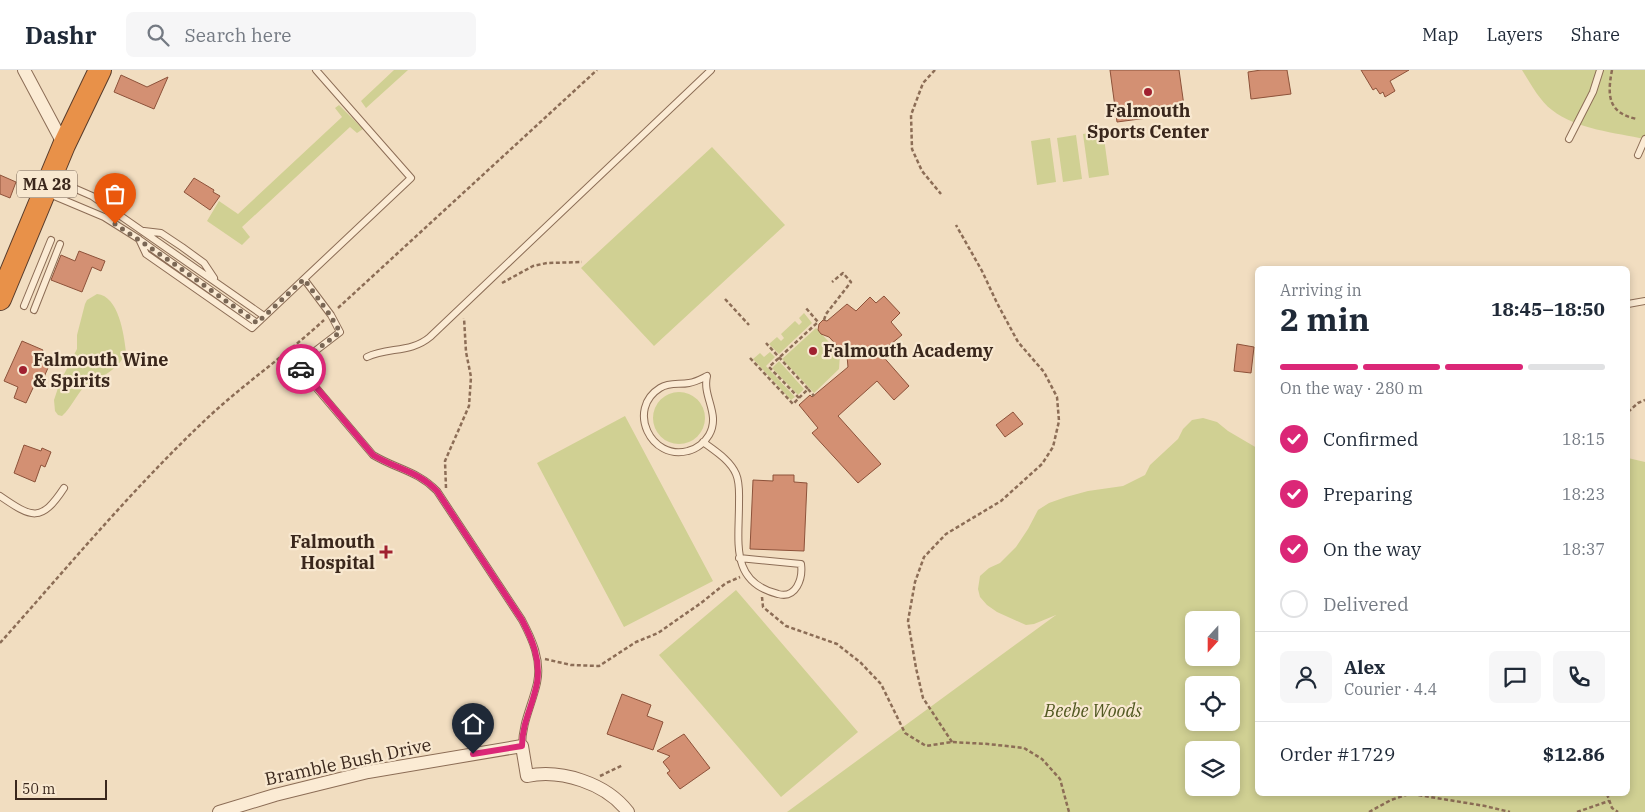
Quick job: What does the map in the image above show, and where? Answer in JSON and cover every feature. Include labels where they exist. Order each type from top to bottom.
[{"type":"highway","name":"MA 28","points":[[0,299],[64,145],[100,70]]},
{"type":"street","points":[[24,70],[64,145]]},
{"type":"street","points":[[522,746],[527,776],[554,774],[578,780],[608,794],[628,812]]},
{"type":"street","name":"Bramble Bush Drive","points":[[219,812],[249,802],[368,772],[522,746]]},
{"type":"lane","points":[[255,325],[411,178],[316,70]]},
{"type":"lane","points":[[367,357],[381,352],[403,350],[419,345],[430,338],[547,224],[711,70]]},
{"type":"lane","points":[[1569,139],[1593,92],[1600,70]]},
{"type":"lane","points":[[1638,155],[1645,139]]},
{"type":"lane","points":[[47,185],[88,194],[98,200],[264,316]]},
{"type":"lane","points":[[47,185],[138,239],[255,325]]},
{"type":"lane","points":[[92,211],[98,200]]},
{"type":"lane","points":[[125,231],[131,223]]},
{"type":"lane","points":[[143,231],[161,233],[182,247],[204,263],[217,283]]},
{"type":"lane","points":[[138,239],[146,254],[255,325]]},
{"type":"lane","points":[[24,306],[51,240]]},
{"type":"lane","points":[[34,310],[60,244]]},
{"type":"lane","points":[[304,279],[340,332],[297,365],[373,455],[386,463],[427,480],[437,491],[522,620],[533,643],[536,658],[537,684],[523,728],[522,746]]},
{"type":"lane","points":[[1630,304],[1645,301]]},
{"type":"lane","points":[[707,376],[705,385],[714,419],[704,442],[692,450],[679,452],[666,450],[654,442],[647,432],[644,418],[646,405],[651,396],[667,385],[688,383],[707,376]]},
{"type":"lane","points":[[704,442],[729,463],[736,473],[740,485],[739,558],[746,574],[760,588],[782,595],[790,593],[801,580],[801,564],[739,558]]},
{"type":"lane","points":[[0,496],[26,512],[39,513],[49,509],[64,488]]},
{"type":"path","points":[[337,310],[597,70]]},
{"type":"path","points":[[935,70],[923,83],[911,115],[912,148],[922,171],[941,194]]},
{"type":"path","points":[[1612,70],[1609,91],[1612,102],[1622,115],[1637,119]]},
{"type":"path","points":[[952,742],[923,698],[916,668],[908,621],[915,582],[924,557],[946,534],[1001,501],[1042,464],[1053,447],[1059,421],[1057,397],[1044,372],[1018,342],[956,225]]},
{"type":"path","points":[[483,287],[502,282],[533,266],[548,263],[582,262]]},
{"type":"path","points":[[824,320],[826,314],[851,282],[843,273],[832,282]]},
{"type":"path","points":[[725,299],[749,325]]},
{"type":"path","points":[[451,511],[445,483],[444,460],[469,406],[471,377],[464,326],[465,304]]},
{"type":"path","points":[[799,398],[769,366],[818,322],[805,308]]},
{"type":"path","points":[[0,642],[163,462],[199,425],[251,379],[281,358],[325,320]]},
{"type":"path","points":[[766,343],[814,396]]},
{"type":"path","points":[[750,358],[793,404],[808,390]]},
{"type":"path","points":[[1630,409],[1645,400]]},
{"type":"path","points":[[536,658],[571,665],[599,666],[636,642],[658,633],[726,583],[746,574]]},
{"type":"path","points":[[760,588],[763,607],[786,626],[837,644],[860,662],[880,684],[905,733],[926,746],[952,742],[1024,748],[1042,759],[1060,779],[1069,812]]},
{"type":"path","points":[[597,779],[623,766]]},
{"type":"path","points":[[1369,812],[1391,800],[1404,796]]},
{"type":"path","points":[[1422,796],[1510,812]]},
{"type":"path","points":[[1608,796],[1612,808],[1618,812]]},
{"type":"path","points":[[1577,812],[1609,801]]},
{"type":"green space","points":[[394,70],[408,70],[366,108],[361,101]]},
{"type":"green space","points":[[1522,70],[1645,70],[1645,139],[1584,126],[1562,116],[1543,102]]},
{"type":"green space","points":[[339,105],[363,129],[357,133],[350,127],[242,227],[250,237],[242,245],[207,221],[219,201],[238,214],[342,117],[335,108]]},
{"type":"green space","points":[[1103,131],[1109,175],[1089,178],[1083,134]]},
{"type":"green space","points":[[1076,135],[1082,179],[1063,182],[1057,138]]},
{"type":"green space","points":[[1050,138],[1056,182],[1037,185],[1031,141]]},
{"type":"green space","points":[[712,147],[785,225],[654,346],[581,268]]},
{"type":"green space","points":[[97,294],[104,296],[111,302],[119,317],[126,352],[116,367],[87,384],[66,412],[62,416],[58,415],[55,411],[54,400],[60,382],[77,349],[77,335],[85,304],[87,300]]},
{"type":"green space","points":[[804,313],[812,323],[779,354],[769,344],[777,337],[781,341],[784,338],[781,334],[795,321],[799,325],[802,322],[799,318]]},
{"type":"green space","points":[[816,328],[840,354],[839,369],[814,393],[782,359]]},
{"type":"green space","points":[[770,352],[775,357],[766,366],[795,397],[791,400],[753,359],[760,353],[764,357]]},
{"type":"green space","points":[[779,361],[804,389],[798,395],[772,368]]},
{"type":"green space","points":[[674,392],[684,392],[698,399],[705,413],[705,423],[698,437],[684,444],[674,444],[664,440],[657,433],[653,423],[653,413],[657,403],[664,396]]},
{"type":"green space","points":[[625,416],[713,581],[624,627],[537,463]]},
{"type":"green space","name":"Beebe Woods","points":[[1203,418],[1217,422],[1228,431],[1255,447],[1255,796],[1630,796],[1630,458],[1645,462],[1645,812],[787,812],[1056,615],[1034,624],[1026,625],[997,612],[987,605],[980,597],[978,589],[980,576],[989,568],[1000,563],[1016,547],[1038,510],[1049,503],[1066,497],[1088,491],[1123,486],[1145,475],[1150,465],[1178,439],[1183,429],[1192,420]]},
{"type":"green space","points":[[736,590],[858,732],[781,797],[659,655]]},
{"type":"building","name":"Falmouth Sports Center","points":[[1110,70],[1179,70],[1185,113],[1117,122]]},
{"type":"building","points":[[1287,70],[1291,94],[1251,99],[1248,72]]},
{"type":"building","points":[[1361,70],[1409,70],[1390,81],[1395,91],[1385,97],[1383,92],[1380,94],[1376,88],[1373,90]]},
{"type":"building","points":[[121,75],[147,87],[168,77],[154,109],[114,92]]},
{"type":"building","points":[[0,175],[16,182],[10,198],[0,194]]},
{"type":"building","points":[[194,178],[214,190],[213,192],[220,196],[210,210],[184,192]]},
{"type":"building","points":[[79,251],[105,261],[101,271],[92,267],[82,292],[51,280],[61,255],[75,261]]},
{"type":"building","name":"Falmouth Academy","points":[[884,296],[900,313],[891,322],[902,335],[880,353],[909,386],[894,400],[877,381],[838,416],[881,464],[858,483],[812,433],[818,428],[799,405],[810,395],[812,397],[848,367],[847,356],[829,337],[821,334],[818,330],[819,324],[823,320],[827,321],[847,304],[856,311],[870,297],[876,303]]},
{"type":"building","points":[[22,341],[43,350],[40,357],[51,361],[44,377],[39,375],[26,403],[14,398],[18,387],[4,381]]},
{"type":"building","points":[[1237,344],[1254,347],[1251,373],[1234,371]]},
{"type":"building","points":[[1013,412],[1023,424],[1005,437],[996,425]]},
{"type":"building","points":[[24,445],[41,451],[42,448],[51,452],[45,467],[41,465],[35,482],[14,473]]},
{"type":"building","points":[[773,475],[794,475],[794,482],[807,483],[804,551],[750,549],[753,480],[773,481]]},
{"type":"building","points":[[622,694],[651,705],[647,716],[663,722],[653,750],[607,734]]},
{"type":"building","points":[[684,734],[710,768],[680,789],[667,773],[670,771],[663,762],[670,756],[657,751]]},
{"type":"way so far","points":[[115,224],[257,323],[304,279],[340,332],[297,365],[301,369]]},
{"type":"place","name":"Falmouth Sports Center","points":[[1148,92]]},
{"type":"place","name":"Falmouth Academy","points":[[813,351]]},
{"type":"place","name":"Falmouth Wine & Spirits","points":[[23,370]]},
{"type":"place","name":"Falmouth Hospital","points":[[386,552]]},
{"type":"route","points":[[301,369],[373,455],[386,463],[427,480],[437,491],[522,620],[531,637],[538,664],[538,679],[523,728],[522,746],[473,754]]}]
